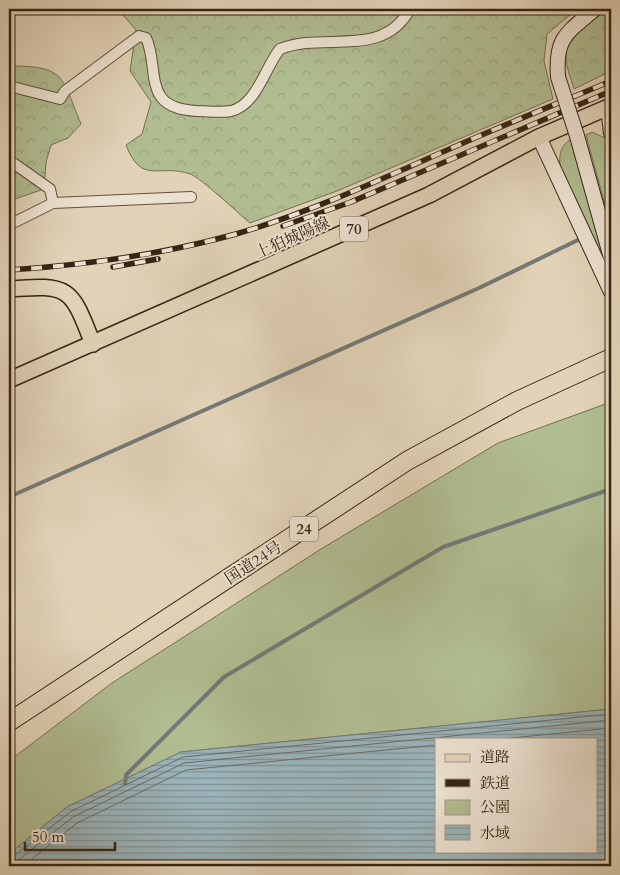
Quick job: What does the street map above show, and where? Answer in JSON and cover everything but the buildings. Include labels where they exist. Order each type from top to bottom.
[{"type":"highway","name":"国道24号","points":[[9,722],[407,461],[517,401],[611,358]]},
{"type":"main road","points":[[595,9],[568,32],[561,41],[557,57],[558,77],[611,258]]},
{"type":"main road","points":[[610,106],[611,133]]},
{"type":"main road","name":"上狛城陽線","points":[[9,380],[429,195],[539,138],[610,106]]},
{"type":"main road","points":[[539,138],[611,292]]},
{"type":"main road","points":[[9,289],[54,288],[69,294],[78,306],[93,344]]},
{"type":"street","points":[[9,86],[60,99],[65,91],[139,36],[146,38],[150,46],[157,88],[166,104],[183,110],[230,110],[241,107],[251,97],[280,49],[305,43],[366,40],[387,34],[402,23],[410,9]]},
{"type":"street","points":[[9,160],[50,189],[53,203]]},
{"type":"street","points":[[9,225],[53,203],[191,197]]},
{"type":"green space","points":[[109,9],[577,9],[547,34],[544,61],[553,99],[337,191],[250,223],[210,188],[190,174],[179,171],[152,171],[138,165],[132,158],[126,145],[142,134],[151,102],[130,71],[136,30],[124,16]]},
{"type":"green space","points":[[608,9],[611,17],[611,71],[574,89],[566,63],[567,48],[583,28]]},
{"type":"green space","points":[[9,66],[41,68],[59,77],[81,124],[68,138],[51,145],[46,162],[44,189],[9,201]]},
{"type":"green space","points":[[592,132],[605,138],[608,149],[611,182],[611,227],[586,135]]},
{"type":"green space","points":[[571,139],[610,276],[560,167],[561,151],[564,145]]},
{"type":"green space","points":[[611,402],[611,709],[181,752],[67,807],[9,854],[9,761],[112,683],[321,549],[498,443]]},
{"type":"water","points":[[611,709],[611,866],[9,866],[9,854],[67,807],[181,752]]},
{"type":"waterway","points":[[9,497],[479,288],[580,239]]},
{"type":"waterway","points":[[125,784],[126,775],[224,677],[443,547],[611,489]]},
{"type":"railway","points":[[9,270],[123,258],[179,248],[236,234],[347,194],[611,81]]},
{"type":"railway","points":[[283,226],[351,202],[611,91]]},
{"type":"railway","points":[[113,267],[158,259]]}]
